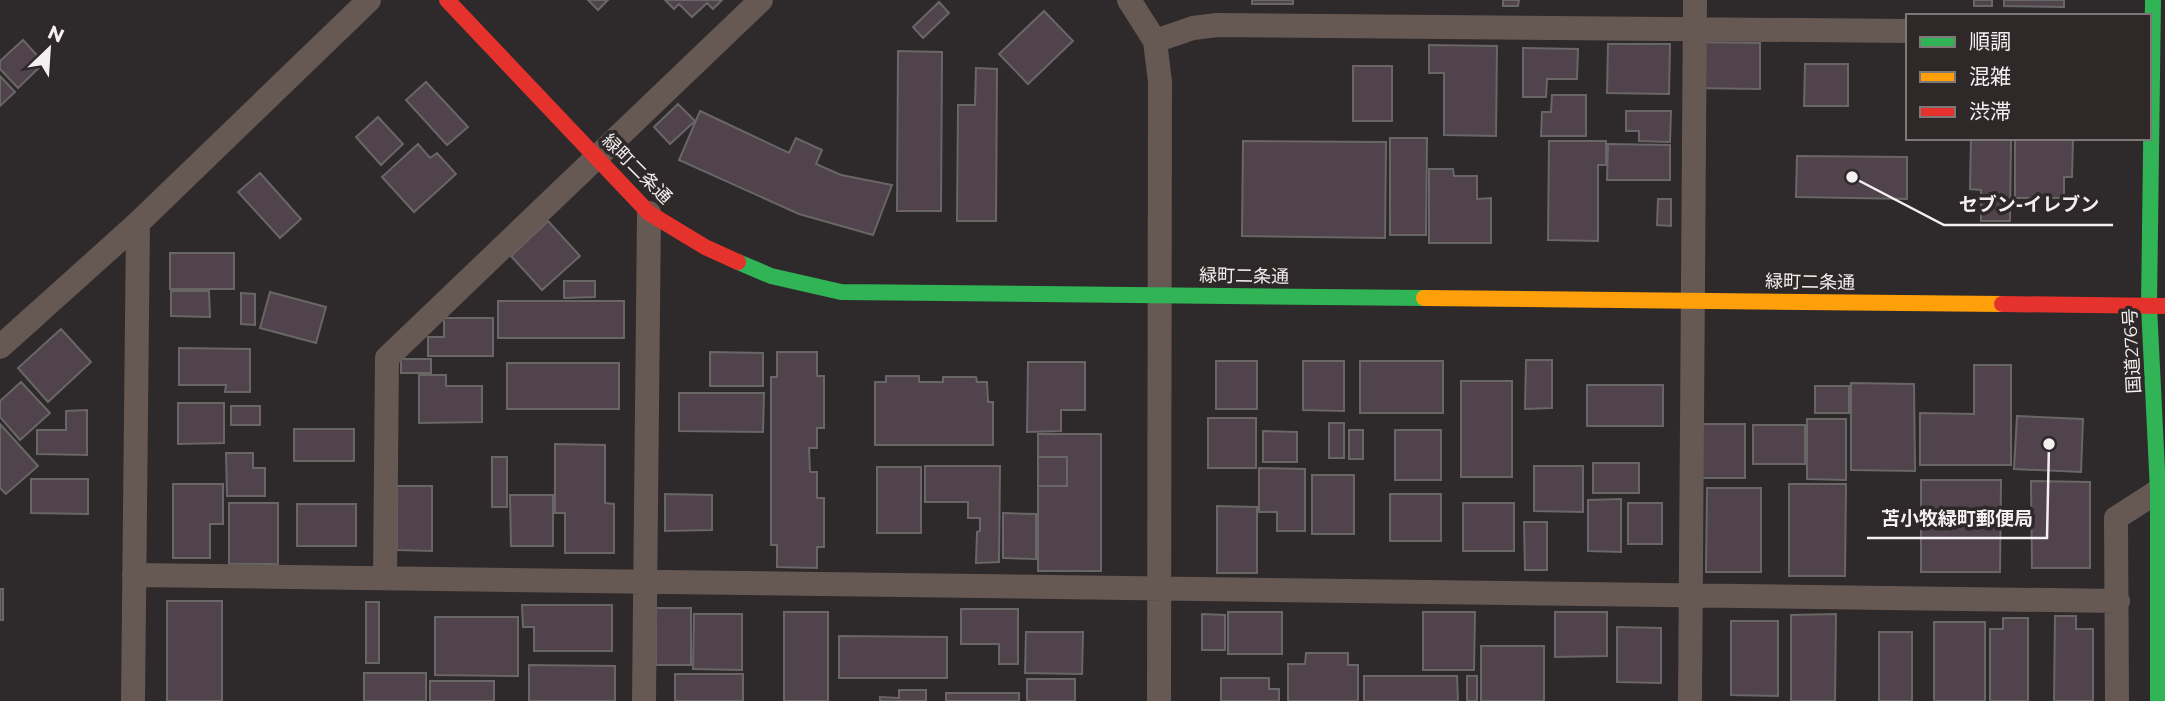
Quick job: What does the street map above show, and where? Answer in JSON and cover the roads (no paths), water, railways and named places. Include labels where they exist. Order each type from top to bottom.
[{"type":"main road","name":"緑町二条通","points":[[447,0],[649,213],[705,247],[771,276],[841,292],[2157,306]]},
{"type":"main road","name":"国道276号","points":[[2153,0],[2156,33],[2158,701]]},
{"type":"street","points":[[0,347],[138,223],[369,0]]},
{"type":"street","points":[[384,578],[387,358],[761,0]]},
{"type":"street","points":[[1129,0],[1155,41],[1160,82],[1159,701]]},
{"type":"street","points":[[1690,701],[1695,300],[1695,0]]},
{"type":"street","points":[[1155,41],[1193,28],[1217,25],[1906,31]]},
{"type":"street","points":[[644,701],[649,213]]},
{"type":"street","points":[[133,701],[138,223]]},
{"type":"street","points":[[2117,701],[2116,518],[2158,491]]},
{"type":"street","points":[[135,575],[2118,601]]},
{"type":"place","name":"セブン-イレブン","points":[[1852,177]]},
{"type":"place","name":"苫小牧緑町郵便局","points":[[2049,444]]}]
